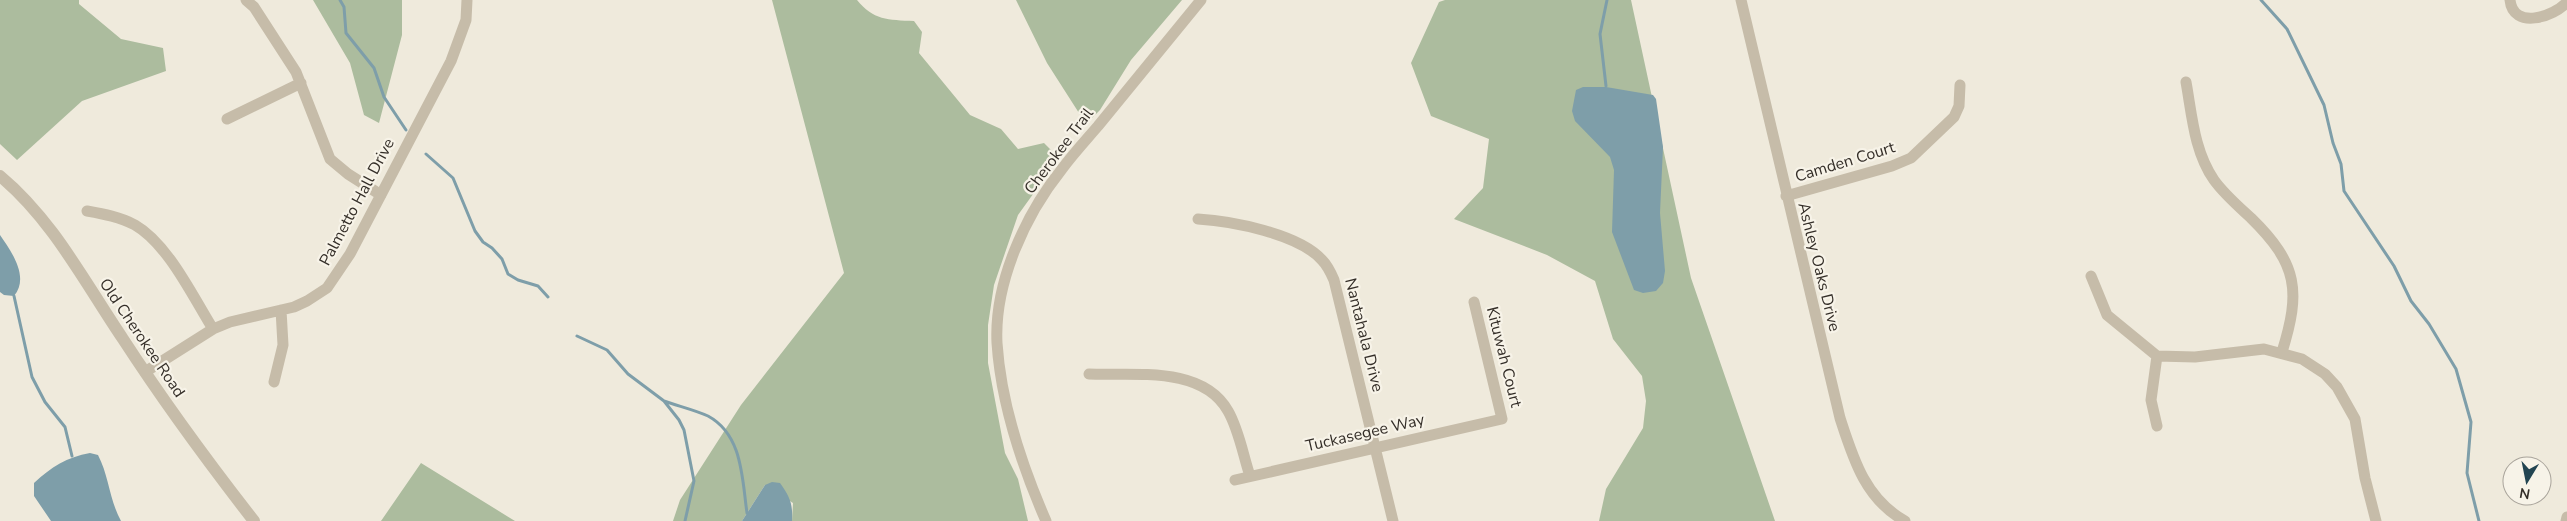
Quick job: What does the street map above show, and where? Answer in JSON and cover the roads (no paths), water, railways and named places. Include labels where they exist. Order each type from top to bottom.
[{"type":"street","points":[[246,0],[254,7],[289,59],[301,83],[330,159],[348,174],[381,195]]},
{"type":"street","name":"Palmetto Hall Drive","points":[[146,372],[213,329],[230,322],[307,302],[327,288],[341,270],[451,60],[466,20],[467,0]]},
{"type":"street","name":"Cherokee Trail","points":[[1046,521],[1019,448],[1007,406],[1000,366],[997,343],[998,322],[1007,275],[1033,213],[1057,176],[1201,0]]},
{"type":"street","name":"Ashley Oaks Drive","points":[[1741,0],[1840,418],[1854,462],[1872,492],[1902,520]]},
{"type":"street","points":[[2510,0],[2510,6],[2519,16],[2526,18],[2543,17],[2567,2]]},
{"type":"street","points":[[2186,82],[2198,148],[2207,168],[2224,192],[2272,239],[2289,269],[2293,292],[2293,310],[2282,352]]},
{"type":"street","points":[[227,119],[301,83]]},
{"type":"street","name":"Camden Court","points":[[1786,196],[1892,166],[1911,158],[1954,117],[1958,106],[1960,85]]},
{"type":"street","name":"Old Cherokee Road","points":[[0,176],[24,197],[51,229],[210,466],[254,521]]},
{"type":"street","points":[[87,211],[120,218],[136,226],[150,237],[179,274],[213,329]]},
{"type":"street","name":"Nantahala Drive","points":[[1198,219],[1238,224],[1278,235],[1311,251],[1322,260],[1334,280],[1393,521]]},
{"type":"street","points":[[2091,276],[2107,315],[2157,356],[2195,357],[2264,349],[2302,358],[2325,374],[2338,386],[2349,404],[2355,419],[2365,478],[2376,521]]},
{"type":"street","name":"Kituwah Court","points":[[1474,302],[1502,419]]},
{"type":"street","points":[[274,382],[283,345],[281,310]]},
{"type":"street","points":[[2157,356],[2151,400],[2157,426]]},
{"type":"street","points":[[1089,374],[1170,377],[1204,387],[1223,404],[1231,416],[1250,476]]},
{"type":"street","name":"Tuckasegee Way","points":[[1235,480],[1502,419]]},
{"type":"street","points":[[2566,521],[2567,517]]},
{"type":"water","points":[[1583,87],[1606,87],[1653,95],[1656,99],[1663,147],[1660,213],[1665,271],[1663,283],[1656,291],[1643,293],[1634,290],[1612,232],[1614,170],[1610,157],[1575,121],[1572,111],[1576,90]]},
{"type":"water","points":[[0,235],[13,256],[20,273],[18,289],[14,296],[4,295],[0,292]]},
{"type":"water","points":[[90,453],[98,455],[102,463],[121,521],[51,521],[34,496],[34,483],[60,464],[74,457]]},
{"type":"water","points":[[772,482],[780,483],[788,497],[792,510],[792,521],[742,521],[765,485]]},
{"type":"waterway","points":[[340,0],[344,7],[346,33],[374,68],[384,97],[406,130]]},
{"type":"waterway","points":[[1606,86],[1600,34],[1607,0]]},
{"type":"waterway","points":[[2261,0],[2287,29],[2324,105],[2333,143],[2341,164],[2344,191],[2394,266],[2411,301],[2429,324],[2456,369],[2471,422],[2467,473],[2479,521]]},
{"type":"waterway","points":[[426,154],[453,178],[475,231],[483,242],[492,248],[502,259],[508,274],[518,280],[538,286],[548,297]]},
{"type":"waterway","points":[[14,296],[32,377],[45,402],[65,427],[72,456]]},
{"type":"waterway","points":[[577,336],[607,350],[628,374],[664,401],[679,420],[684,430],[694,481],[685,521]]},
{"type":"waterway","points":[[664,401],[708,416],[720,424],[728,434],[739,459],[747,513]]}]
